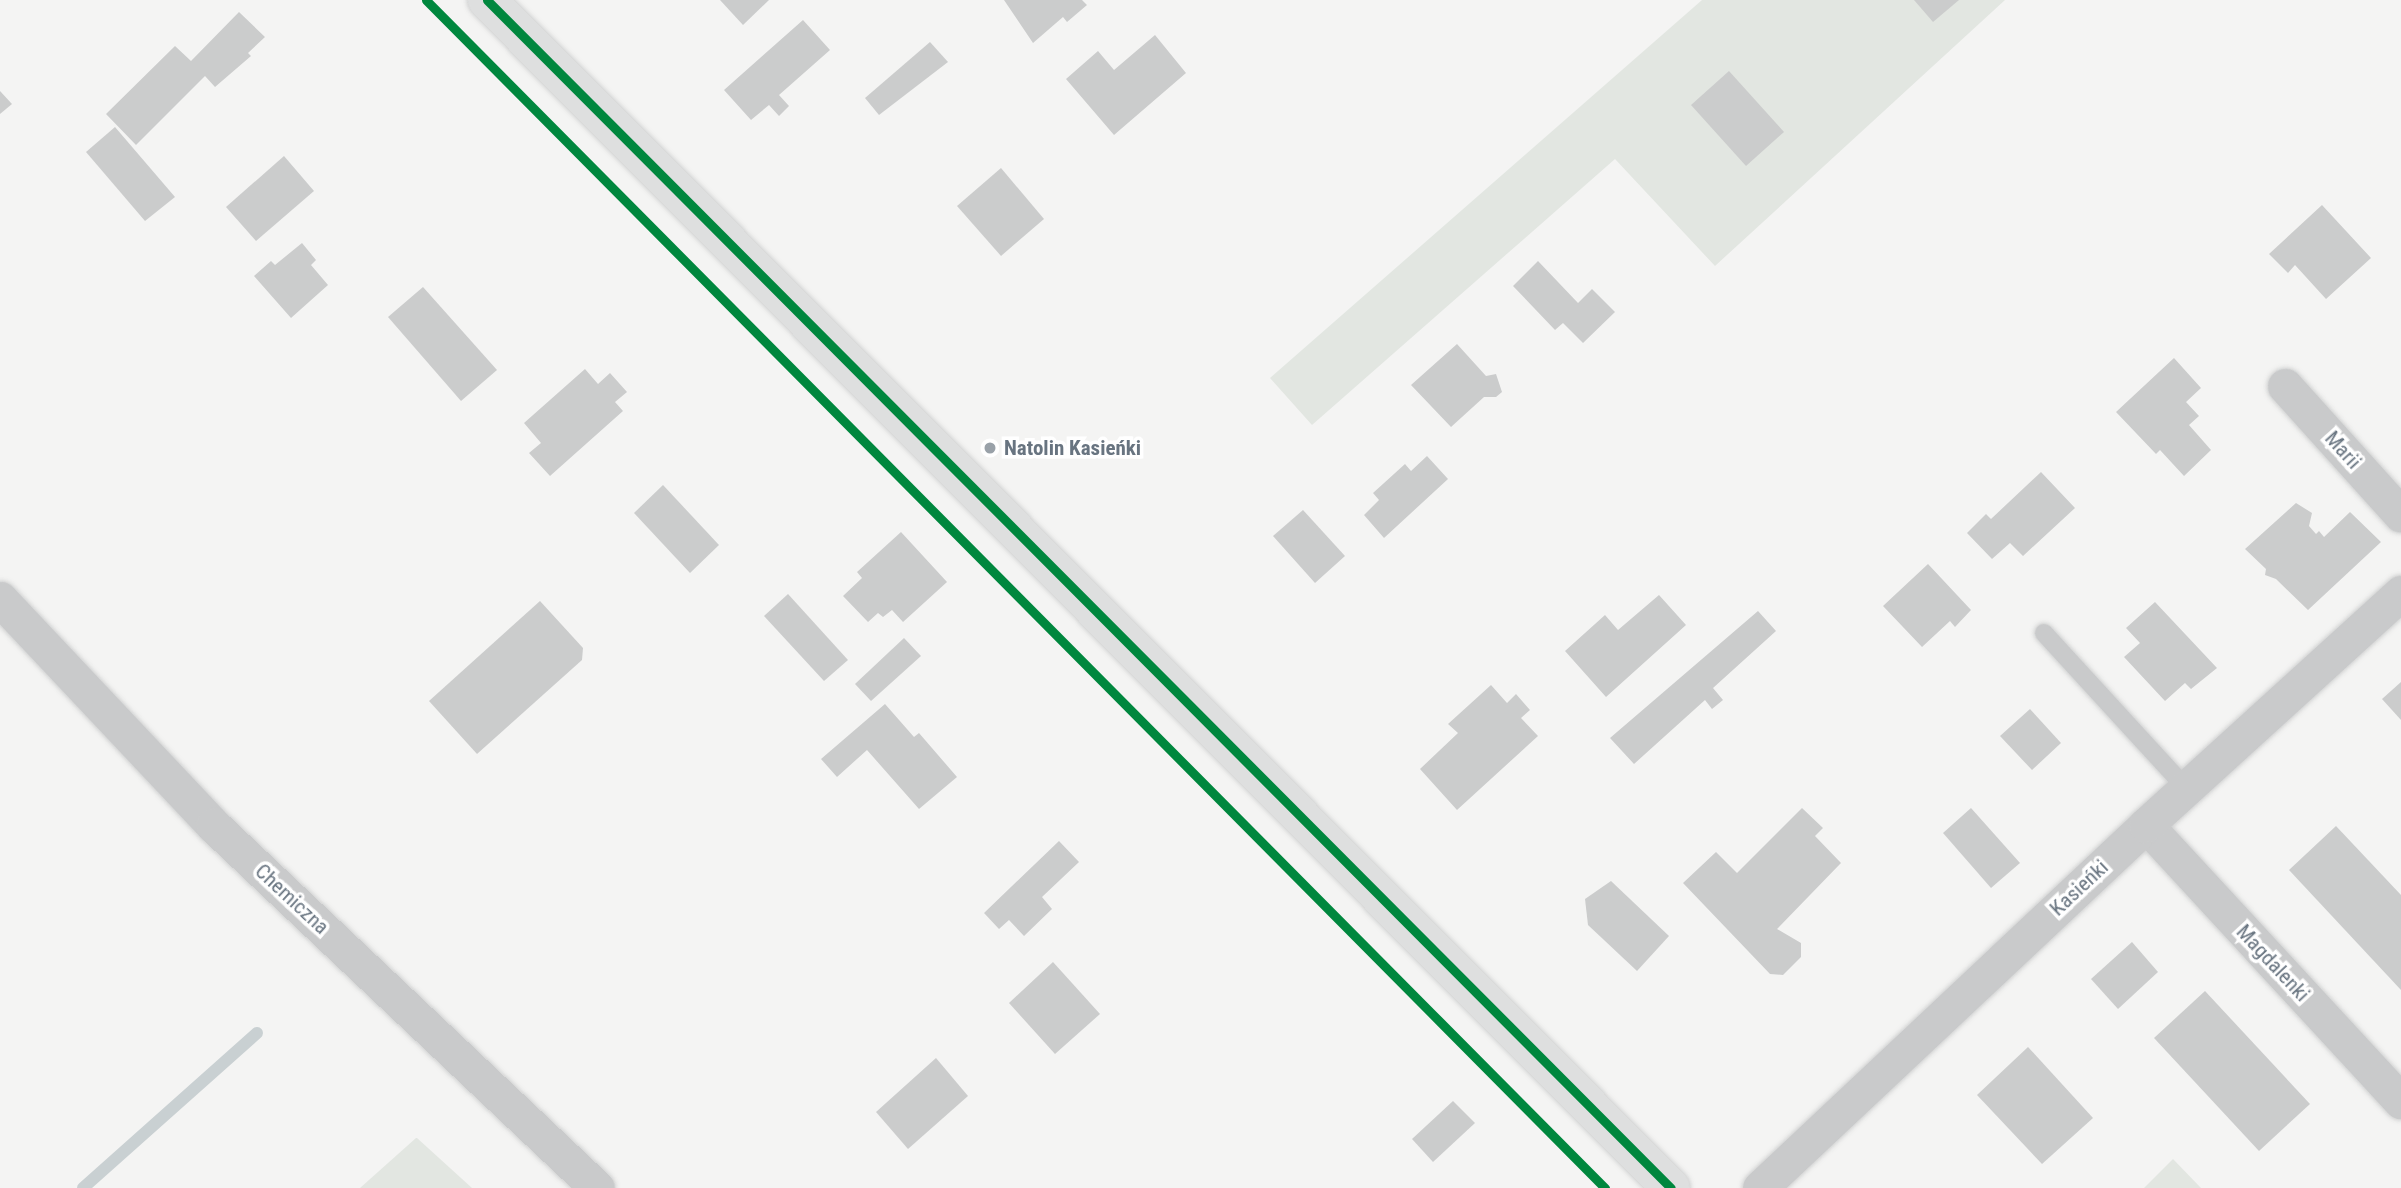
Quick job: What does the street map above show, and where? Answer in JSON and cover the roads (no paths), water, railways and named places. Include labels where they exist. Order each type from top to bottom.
[{"type":"street","points":[[487,0],[1671,1188]]},
{"type":"street","name":"Marii","points":[[2285,386],[2401,515]]},
{"type":"street","name":"Kasieńki","points":[[1760,1188],[2146,825],[2401,593]]},
{"type":"street","name":"Chemiczna","points":[[0,598],[213,825],[597,1188]]},
{"type":"street","name":"Magdalenki","points":[[2146,825],[2401,1101]]},
{"type":"lane","points":[[2044,633],[2186,788]]},
{"type":"waterway","points":[[83,1188],[257,1033]]},
{"type":"place","name":"Natolin Kasieńki","points":[[990,448]]}]
